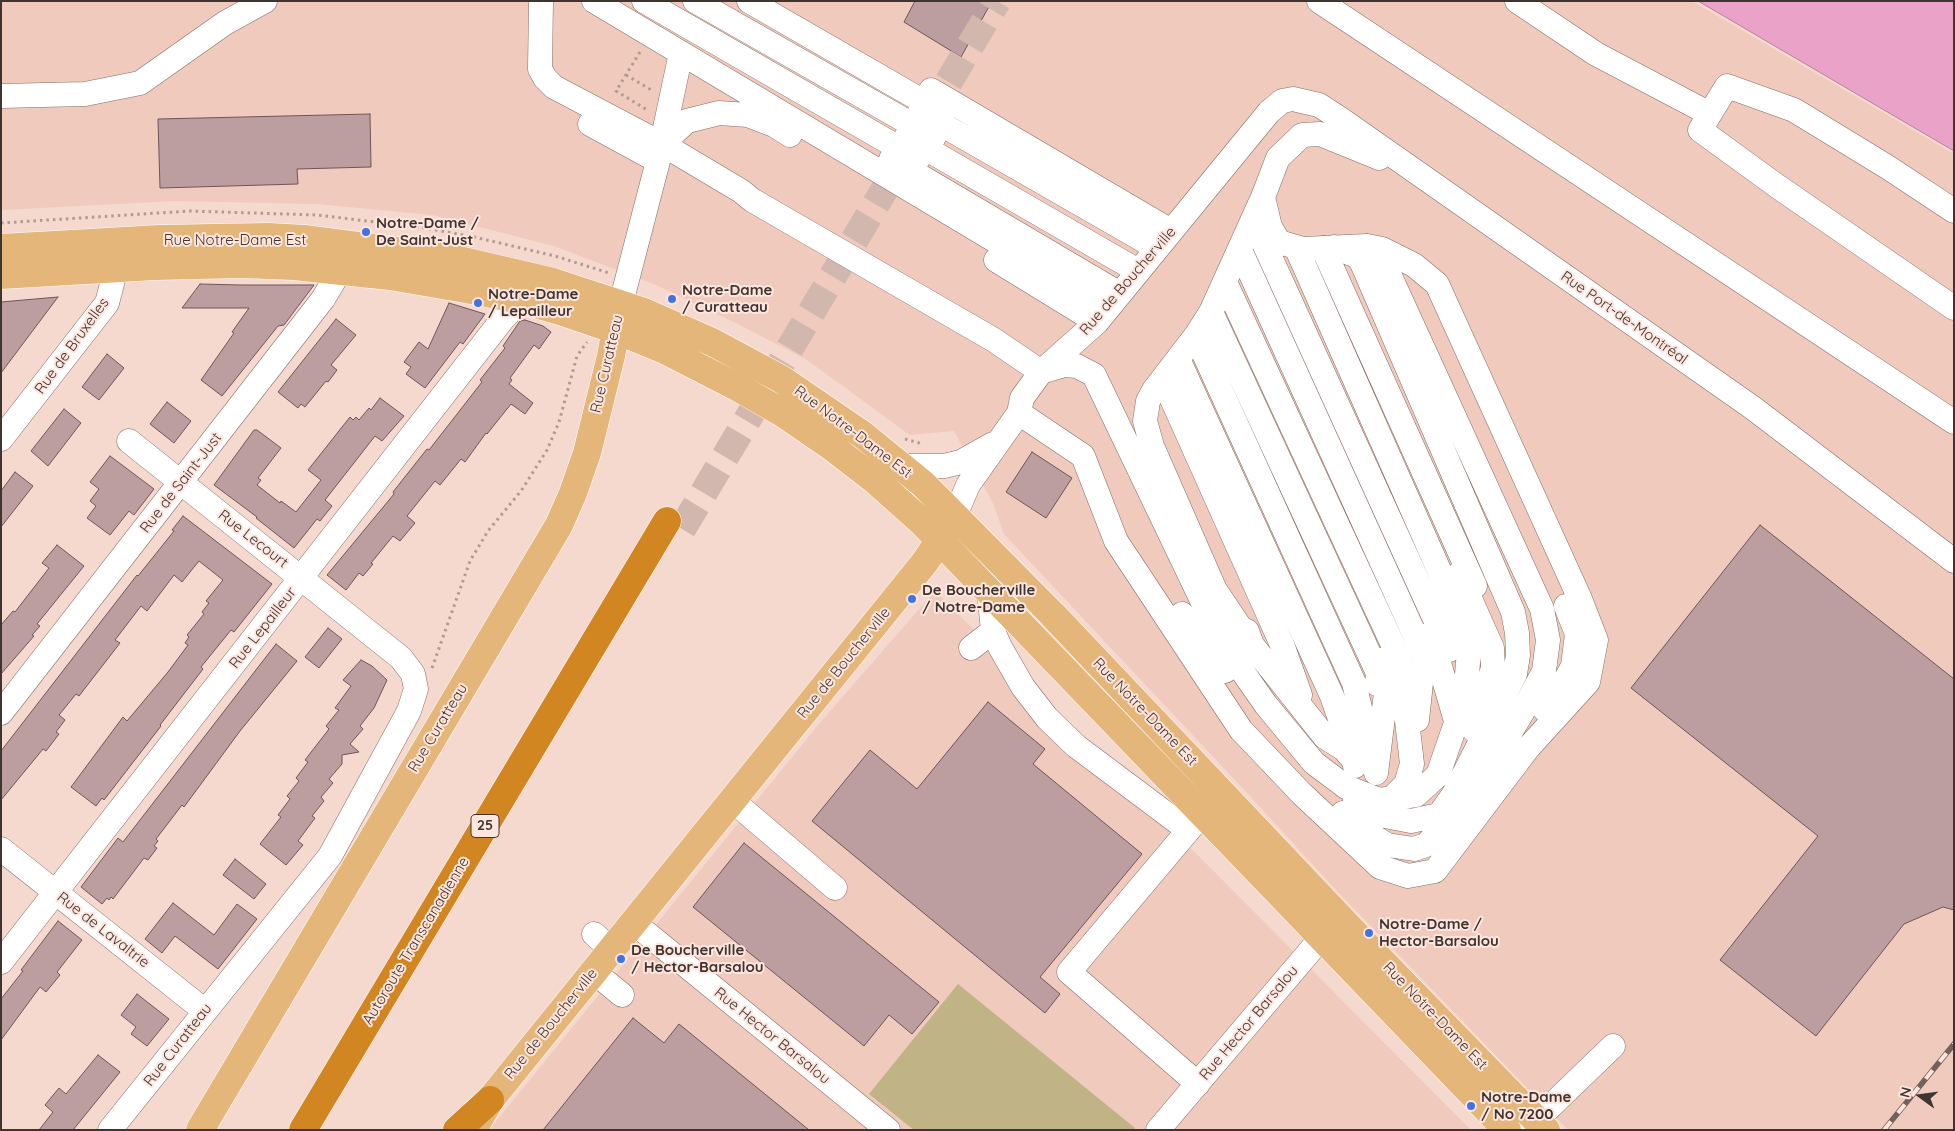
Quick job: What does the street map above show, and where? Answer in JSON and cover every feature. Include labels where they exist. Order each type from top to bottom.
[{"type":"highway","name":"Autoroute Transcanadienne","points":[[303,1130],[674,525],[324,1130]]},
{"type":"highway","points":[[457,1130],[490,1100]]},
{"type":"main road","name":"Rue Notre-Dame Est","points":[[1,274],[237,237],[304,239],[344,256],[439,283],[529,302],[604,334],[665,350],[781,412],[824,441],[876,481],[922,522],[989,590],[1196,822],[1321,937],[1507,1130]]},
{"type":"main road","name":"Rue Notre-Dame Est","points":[[1,248],[107,256]]},
{"type":"main road","name":"Rue Notre-Dame Est","points":[[344,256],[442,256],[492,266],[621,303],[705,339],[781,379],[836,415],[902,466],[1052,614],[1340,916],[1536,1126]]},
{"type":"main road","name":"Rue Curatteau","points":[[200,1130],[559,524],[573,493],[587,452],[604,334],[621,303]]},
{"type":"main road","name":"Rue de Boucherville","points":[[472,1130],[490,1100],[594,972],[603,942],[634,923],[925,562],[954,516]]},
{"type":"street","points":[[1,96],[85,94],[140,83],[225,23],[265,1]]},
{"type":"street","points":[[526,1],[527,76],[531,88],[544,98],[741,191],[752,200],[994,340],[1041,372],[1064,365],[1077,366],[1094,375],[1222,642],[1266,705],[1314,764],[1346,787],[1379,800],[1416,794],[1438,776],[1465,696],[1470,640],[1330,247]]},
{"type":"street","points":[[541,1],[540,69],[545,78],[554,87],[660,152]]},
{"type":"street","points":[[594,1],[681,53],[1137,272]]},
{"type":"street","points":[[621,1],[1137,272]]},
{"type":"street","points":[[644,1],[1137,272]]},
{"type":"street","points":[[668,1],[1137,272]]},
{"type":"street","points":[[695,1],[1137,272]]},
{"type":"street","points":[[726,1],[1137,272]]},
{"type":"street","points":[[749,1],[1137,272]]},
{"type":"street","points":[[777,1],[1137,272]]},
{"type":"street","points":[[1319,1],[1954,422]]},
{"type":"street","points":[[1517,1],[1596,54],[1710,114]]},
{"type":"street","points":[[621,303],[660,152],[681,53]]},
{"type":"street","points":[[1954,211],[1889,168],[1794,110],[1727,86],[1700,130],[1777,186],[1954,308]]},
{"type":"street","name":"Rue Port-de-Montréal","points":[[1282,101],[1293,99],[1318,105],[1753,408],[1954,561]]},
{"type":"street","name":"Rue de Boucherville","points":[[954,516],[968,485],[1019,413],[1022,398],[1041,372],[1137,272],[1269,112],[1282,101]]},
{"type":"street","points":[[660,152],[687,121],[719,113],[748,115],[1137,272]]},
{"type":"street","points":[[1358,762],[1325,737],[1252,645],[1215,590],[1152,446],[1145,421],[1202,319],[1263,197],[1278,158],[1302,134],[1320,134],[1420,175]]},
{"type":"street","points":[[1263,197],[1270,227],[1357,256],[1362,263],[1513,612],[1517,633],[1518,655],[1515,674],[1464,794]]},
{"type":"street","points":[[1083,456],[1116,540],[1241,730],[1302,794],[1380,867],[1408,876],[1435,871],[1528,748],[1588,682],[1596,640],[1580,598],[1437,284],[1414,265],[1330,247]]},
{"type":"street","points":[[1019,413],[1083,456],[1113,500],[1133,542],[1157,580],[1307,782],[1360,828],[1387,845],[1414,849],[1426,846],[1524,711],[1544,671],[1548,640],[1542,610],[1388,272],[1378,254],[1330,247]]},
{"type":"street","points":[[1330,247],[1492,622],[1497,644],[1494,668],[1464,794]]},
{"type":"street","points":[[1330,247],[1410,271],[1428,295],[1560,589],[1577,634],[1573,666],[1557,696],[1464,794],[1439,815],[1411,821],[1380,815],[1356,802],[1335,779]]},
{"type":"street","name":"Rue de Bruxelles","points":[[1,439],[106,303],[112,284],[107,256]]},
{"type":"street","name":"Rue de Saint-Just","points":[[1,714],[324,299],[344,256]]},
{"type":"street","name":"Rue Lepailleur","points":[[1,962],[506,316],[520,302],[529,302]]},
{"type":"street","points":[[1202,319],[1283,684]]},
{"type":"street","points":[[1202,319],[1446,640],[1465,696]]},
{"type":"street","points":[[1202,319],[1283,647],[1306,713]]},
{"type":"street","points":[[1202,319],[1435,649],[1456,721]]},
{"type":"street","points":[[1202,319],[1358,762],[1373,784],[1361,793]]},
{"type":"street","points":[[1202,319],[1354,684],[1358,762]]},
{"type":"street","points":[[1202,319],[1389,669],[1358,762],[1352,773],[1346,778],[1335,779]]},
{"type":"street","points":[[1202,319],[1400,660],[1412,764]]},
{"type":"street","points":[[1202,319],[1424,655],[1412,764],[1406,784],[1392,798]]},
{"type":"street","points":[[1094,375],[1142,500],[1195,620],[1226,673]]},
{"type":"street","name":"Rue Lecourt","points":[[129,441],[302,578],[401,658],[410,668],[423,676]]},
{"type":"street","points":[[902,466],[944,466],[961,462],[999,441]]},
{"type":"street","points":[[989,590],[993,631],[1000,647],[1023,687],[1046,718],[1092,758],[1196,822],[1069,972],[1198,1084]]},
{"type":"street","points":[[971,648],[993,631]]},
{"type":"street","name":"Rue Curatteau","points":[[110,1130],[330,856],[409,711],[416,689],[423,676]]},
{"type":"street","points":[[733,801],[835,888]]},
{"type":"street","name":"Rue de Lavaltrie","points":[[1,849],[205,1011]]},
{"type":"street","name":"Rue Hector Barsalou","points":[[1158,1130],[1340,916]]},
{"type":"street","name":"Rue Hector Barsalou","points":[[634,923],[888,1130]]},
{"type":"street","points":[[594,972],[622,995]]},
{"type":"street","points":[[1536,1126],[1613,1046]]},
{"type":"path","points":[[640,51],[616,91],[654,114]]},
{"type":"path","points":[[626,75],[660,95]]},
{"type":"path","points":[[423,676],[470,561],[488,531],[521,490],[547,450],[560,422],[577,356],[604,334]]},
{"type":"shaded area","points":[[1,1],[1692,1],[1954,154],[1954,1130],[1568,1130],[1337,891],[1004,534],[993,503],[954,431],[910,435],[807,360],[740,325],[656,285],[554,246],[432,215],[317,204],[175,201],[1,210]]},
{"type":"shaded area","points":[[1698,1],[1954,1],[1954,151]]},
{"type":"shaded area","points":[[935,591],[1471,1130],[489,1130],[819,724]]},
{"type":"shaded area","points":[[958,984],[1135,1128],[1134,1130],[914,1130],[869,1094]]},
{"type":"building","points":[[915,1],[992,1],[961,57],[904,22]]},
{"type":"building","points":[[370,114],[371,167],[297,169],[298,184],[160,188],[158,119]]},
{"type":"building","points":[[200,284],[314,285],[284,325],[278,326],[222,396],[201,380],[249,308],[182,308]]},
{"type":"building","points":[[58,297],[1,373],[1,302]]},
{"type":"building","points":[[449,303],[485,314],[463,344],[460,342],[425,388],[406,374],[411,367],[404,362],[419,342],[428,349]]},
{"type":"building","points":[[336,319],[356,335],[331,365],[337,370],[328,382],[326,381],[305,407],[301,404],[298,408],[278,392]]},
{"type":"building","points":[[525,320],[543,326],[551,332],[539,349],[534,345],[510,378],[512,380],[509,384],[533,403],[525,414],[511,404],[486,433],[465,462],[461,459],[440,485],[435,481],[407,516],[415,523],[400,541],[393,536],[363,576],[359,573],[346,590],[327,575],[394,494],[393,492],[427,449],[429,450],[482,382],[480,380],[505,348],[503,346],[520,321]]},
{"type":"building","points":[[107,354],[124,368],[99,400],[82,387]]},
{"type":"building","points":[[380,398],[404,416],[382,441],[375,436],[325,500],[332,506],[320,521],[317,519],[294,548],[214,485],[254,430],[257,430],[281,448],[258,478],[261,480],[257,485],[280,503],[281,501],[296,512],[321,480],[308,470],[350,417],[353,420],[356,417],[359,420],[369,408],[371,410]]},
{"type":"building","points":[[167,402],[191,421],[174,443],[150,424]]},
{"type":"building","points":[[64,409],[81,423],[48,466],[31,451]]},
{"type":"building","points":[[1032,452],[1072,478],[1046,518],[1006,492]]},
{"type":"building","points":[[110,456],[154,489],[134,515],[129,511],[110,535],[87,518],[96,506],[90,501],[99,489],[90,482]]},
{"type":"building","points":[[15,472],[33,486],[1,527],[1,491]]},
{"type":"building","points":[[183,516],[272,584],[234,632],[231,630],[201,667],[203,669],[161,726],[104,800],[102,798],[96,806],[71,787],[123,717],[127,721],[188,645],[185,643],[189,637],[187,635],[204,614],[202,612],[209,603],[206,601],[223,580],[199,561],[182,582],[174,575],[147,611],[141,606],[115,640],[120,643],[79,696],[76,694],[59,715],[65,720],[56,732],[59,734],[46,751],[43,749],[1,800],[1,751],[137,575],[174,531],[172,530]]},
{"type":"building","points":[[1760,525],[1954,679],[1954,910],[1943,907],[1904,924],[1816,1036],[1720,960],[1818,836],[1631,688]]},
{"type":"building","points":[[57,545],[84,566],[37,624],[40,626],[32,635],[34,636],[1,674],[1,625],[13,611],[15,612],[49,568],[42,563]]},
{"type":"building","points":[[328,628],[342,639],[319,668],[305,657]]},
{"type":"building","points":[[276,644],[297,661],[240,731],[184,807],[182,805],[156,839],[158,841],[154,846],[157,848],[148,860],[144,858],[113,899],[111,897],[109,900],[107,898],[102,904],[81,887],[118,838],[123,842]]},
{"type":"building","points":[[361,660],[372,666],[387,680],[374,708],[360,726],[363,729],[350,744],[359,752],[342,755],[342,764],[329,779],[333,783],[321,797],[324,801],[312,816],[315,818],[298,841],[303,845],[286,865],[260,844],[281,817],[278,815],[290,799],[287,796],[299,781],[296,778],[308,762],[305,760],[329,729],[326,726],[339,710],[335,708],[351,686],[343,680]]},
{"type":"building","points":[[988,702],[1045,749],[1033,764],[1142,854],[1040,977],[1060,994],[1045,1013],[812,821],[870,750],[917,789]]},
{"type":"building","points":[[744,843],[939,1002],[912,1034],[889,1015],[864,1046],[693,907]]},
{"type":"building","points":[[235,859],[266,884],[254,899],[223,875]]},
{"type":"building","points":[[173,903],[214,935],[237,904],[257,919],[218,969],[175,936],[162,953],[145,939]]},
{"type":"building","points":[[58,921],[82,940],[57,972],[60,975],[46,992],[40,987],[1,1040],[1,999]]},
{"type":"building","points":[[137,994],[169,1019],[147,1046],[131,1034],[136,1027],[121,1015]]},
{"type":"building","points":[[633,1018],[664,1043],[679,1024],[809,1130],[543,1130]]},
{"type":"building","points":[[98,1055],[120,1072],[73,1130],[39,1130],[53,1112],[45,1105],[59,1088],[66,1094]]},
{"type":"tunnel","points":[[927,118],[997,1]]},
{"type":"tunnel","points":[[682,529],[904,157]]},
{"type":"railway","points":[[1884,1130],[1954,1044]]},
{"type":"place","name":"Notre-Dame / De Saint-Just","points":[[366,232]]},
{"type":"place","name":"Notre-Dame / Curatteau","points":[[672,299]]},
{"type":"place","name":"Notre-Dame / Lepailleur","points":[[478,303]]},
{"type":"place","name":"De Boucherville / Notre-Dame","points":[[912,599]]},
{"type":"place","name":"Notre-Dame / Hector-Barsalou","points":[[1369,933]]},
{"type":"place","name":"De Boucherville / Hector-Barsalou","points":[[621,959]]},
{"type":"place","name":"Notre-Dame / No 7200","points":[[1471,1106]]}]
